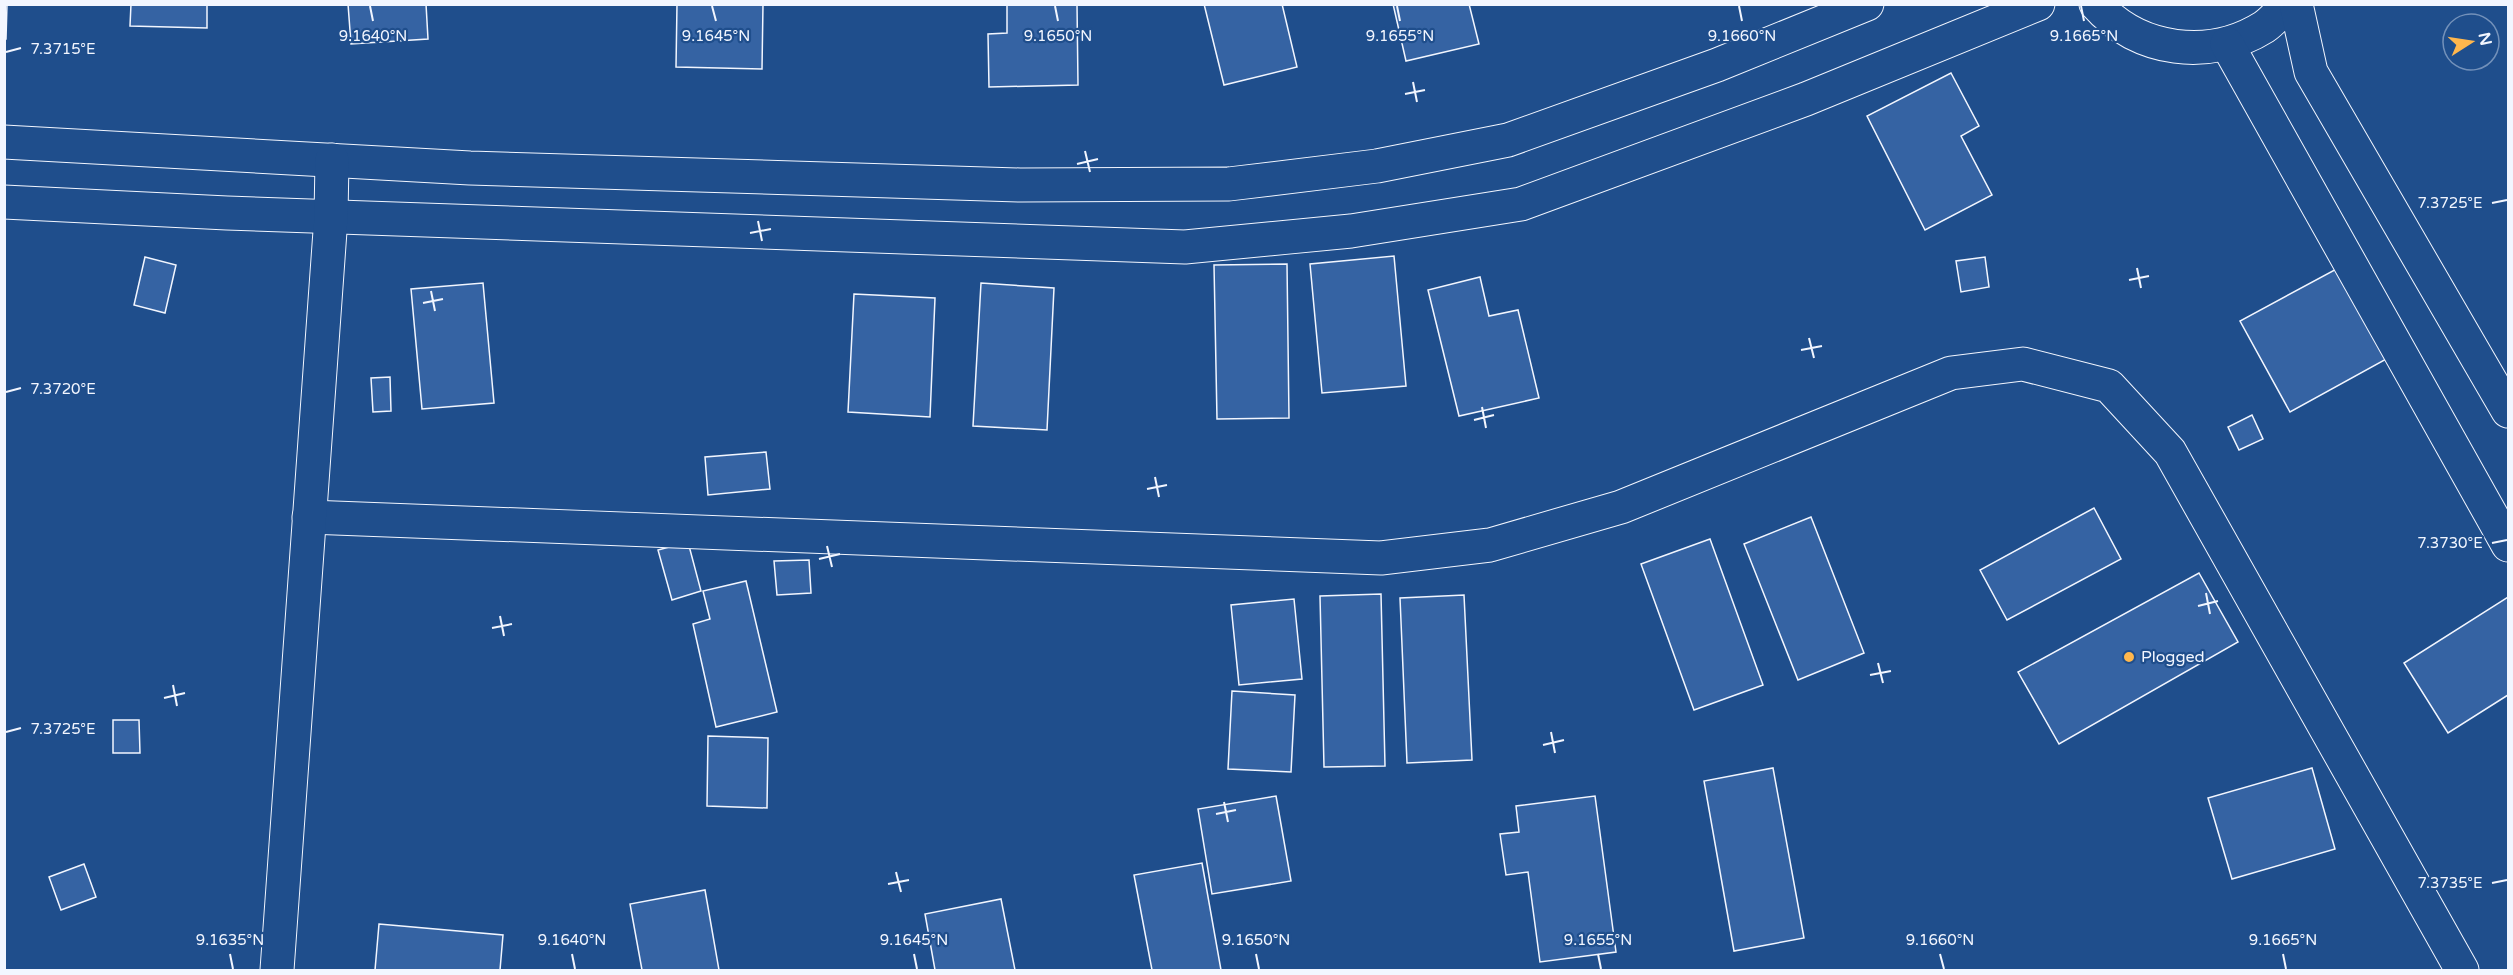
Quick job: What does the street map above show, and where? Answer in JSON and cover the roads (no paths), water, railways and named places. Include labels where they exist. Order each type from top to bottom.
[{"type":"street","points":[[4,142],[470,168],[1020,186],[1229,184],[1377,166],[1508,140],[1717,64],[1867,4]]},
{"type":"street","points":[[4,202],[331,217],[1185,247],[1351,231],[1521,204],[1806,99],[2038,4]]},
{"type":"street","points":[[2096,4],[2108,19],[2144,40],[2185,49],[2227,44],[2265,26],[2288,4]]},
{"type":"street","points":[[2296,4],[2311,72],[2508,411]]},
{"type":"street","points":[[2227,44],[2508,544]]},
{"type":"street","points":[[277,970],[331,217],[333,160]]},
{"type":"street","points":[[309,517],[1381,558],[1490,545],[1621,507],[1951,373],[2023,364],[2109,387],[2170,452],[2463,970]]},
{"type":"place","name":"Plogged","points":[[2129,657]]}]
